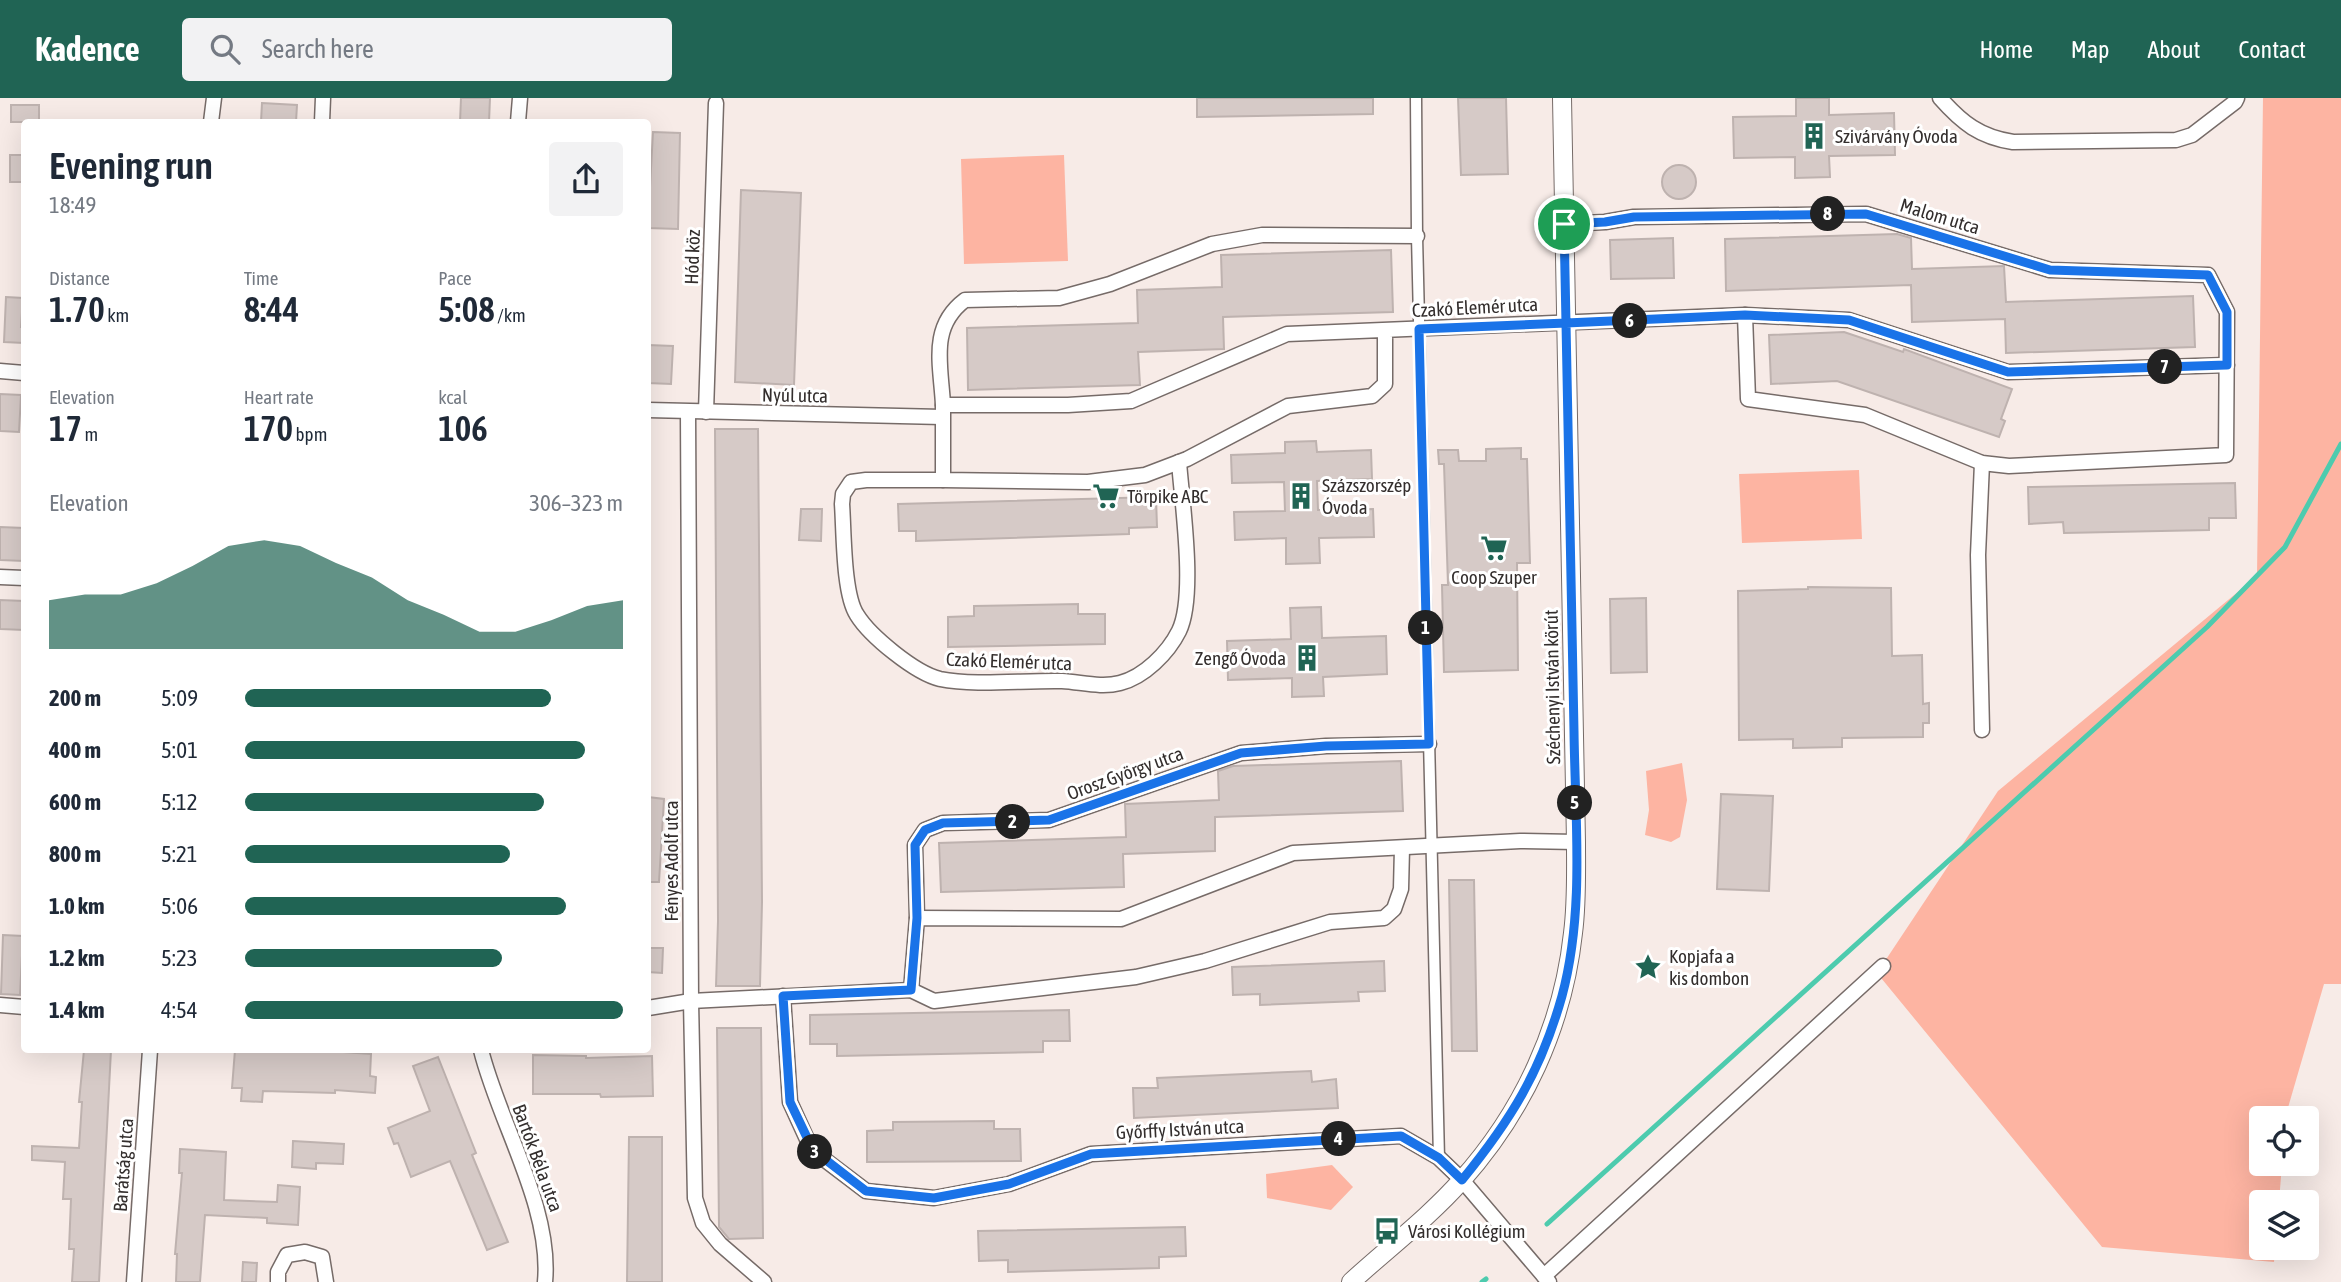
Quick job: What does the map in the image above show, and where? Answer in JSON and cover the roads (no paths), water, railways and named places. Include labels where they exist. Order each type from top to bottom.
[{"type":"street","points":[[211,119],[214,98]]},
{"type":"street","points":[[322,119],[323,98]]},
{"type":"street","points":[[519,119],[520,98]]},
{"type":"street","points":[[1416,98],[1439,1158]]},
{"type":"street","name":"Széchenyi István körút","points":[[1351,1282],[1462,1180],[1519,1104],[1544,1052],[1563,993],[1573,933],[1576,842],[1562,98]]},
{"type":"street","points":[[1940,98],[1960,120],[1994,139],[2013,142],[2176,140],[2192,135],[2235,102],[2236,98]]},
{"type":"street","name":"Hód köz","points":[[706,412],[716,103]]},
{"type":"street","name":"Malom utca","points":[[1564,224],[1634,217],[1722,214],[1866,214],[2050,270],[2208,275],[2227,312],[2227,455],[2009,466],[1982,463],[1865,415],[1748,398],[1745,315]]},
{"type":"street","points":[[943,480],[940,338],[944,321],[953,308],[965,300],[1059,298],[1110,284],[1212,244],[1262,235],[1417,236]]},
{"type":"street","points":[[1566,323],[1745,315],[1849,320],[2008,372],[2227,365]]},
{"type":"street","name":"Czakó Elemér utca","points":[[943,411],[1131,401],[1287,334],[1566,323]]},
{"type":"street","name":"Czakó Elemér utca","points":[[1179,462],[1187,582],[1186,610],[1179,631],[1166,651],[1146,670],[1121,683],[939,678],[918,670],[870,632],[855,612],[848,587],[842,505],[843,494],[852,482],[1088,482],[1145,475],[1179,462],[1288,406],[1372,396],[1385,384],[1385,330]]},
{"type":"street","points":[[0,371],[21,373]]},
{"type":"street","name":"Nyúl utca","points":[[651,410],[943,411]]},
{"type":"street","name":"Fényes Adolf utca","points":[[688,412],[691,1001],[695,1198],[703,1223],[720,1244],[764,1282]]},
{"type":"street","points":[[1982,463],[1978,555],[1982,730]]},
{"type":"street","points":[[0,577],[21,578]]},
{"type":"street","name":"Orosz György utca","points":[[911,990],[917,918],[915,845],[925,830],[943,823],[1049,820],[1241,753],[1326,746],[1429,744]]},
{"type":"street","points":[[917,918],[1121,919],[1293,853],[1520,841],[1576,842]]},
{"type":"street","points":[[651,1007],[691,1001],[911,990],[934,1000],[1136,977],[1205,961],[1330,922],[1384,918],[1394,909],[1401,889],[1402,848]]},
{"type":"street","points":[[1546,1279],[1883,966]]},
{"type":"street","name":"Győrffy István utca","points":[[783,996],[790,1102],[813,1150],[866,1191],[934,1198],[1009,1184],[1091,1154],[1401,1136],[1439,1158],[1462,1180],[1546,1279]]},
{"type":"street","points":[[0,1005],[21,1007]]},
{"type":"street","name":"Barátság utca","points":[[134,1282],[150,1053]]},
{"type":"street","name":"Bartók Béla utca","points":[[482,1053],[488,1078],[541,1221],[545,1282]]},
{"type":"street","points":[[278,1282],[278,1272],[287,1255],[305,1252],[322,1257],[326,1282]]},
{"type":"waterway","points":[[1547,1224],[2207,627],[2285,547],[2341,444]]},
{"type":"waterway","points":[[1482,1282],[1486,1279]]},
{"type":"place","name":"Szivárvány Óvoda","points":[[1814,136]]},
{"type":"place","name":"Törpike ABC","points":[[1106,496]]},
{"type":"place","name":"Százszorszép Óvoda","points":[[1301,496]]},
{"type":"place","name":"Coop Szuper","points":[[1494,548]]},
{"type":"place","name":"Zengő Óvoda","points":[[1307,658]]},
{"type":"place","name":"Kopjafa a kis dombon","points":[[1648,967]]},
{"type":"place","name":"Városi Kollégium","points":[[1387,1231]]}]
